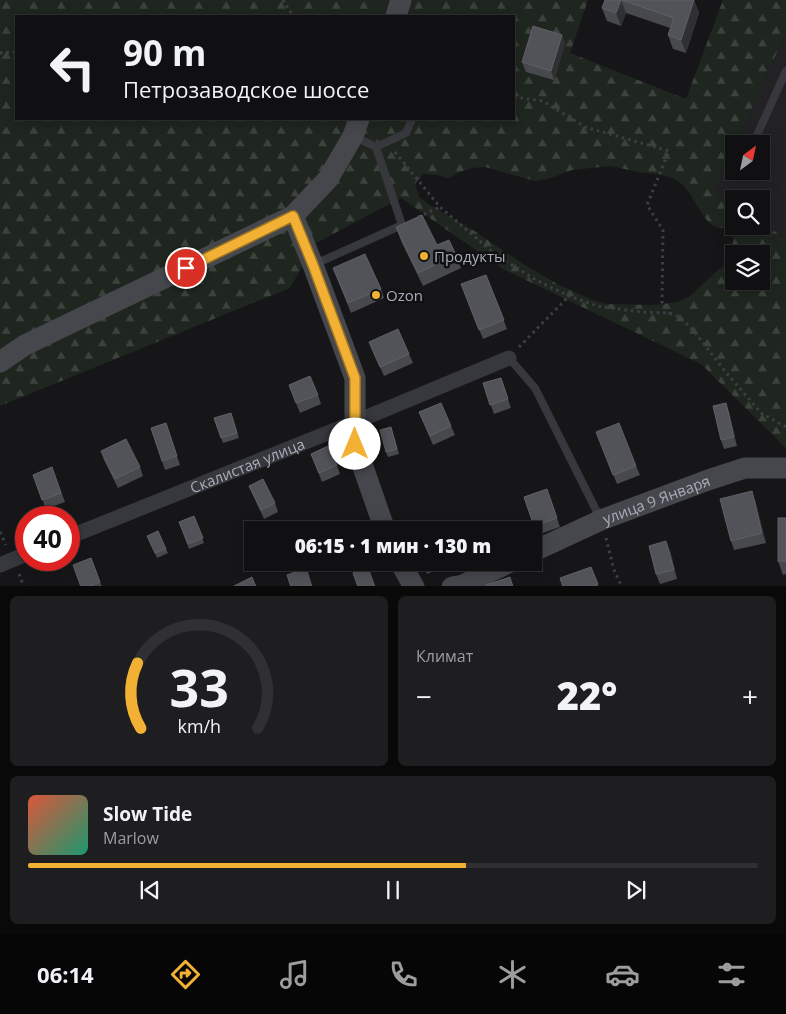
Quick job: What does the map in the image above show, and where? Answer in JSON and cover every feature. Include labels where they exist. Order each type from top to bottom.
[{"type":"street","points":[[396,15],[401,0]]},
{"type":"street","points":[[0,362],[25,345],[293,216],[328,179],[356,128]]},
{"type":"street","points":[[293,216],[355,378],[355,444],[382,521]]},
{"type":"street","name":"Скалистая улица","points":[[80,533],[509,358]]},
{"type":"street","name":"улица 9 Января","points":[[542,547],[601,520],[708,480],[745,468],[786,468]]},
{"type":"street","points":[[0,565],[15,559]]},
{"type":"street","points":[[405,571],[414,586]]},
{"type":"street","points":[[452,586],[463,585],[492,571]]},
{"type":"lane","points":[[757,135],[786,70]]},
{"type":"lane","points":[[376,147],[406,133],[412,120]]},
{"type":"lane","points":[[313,265],[402,225],[376,147],[356,128]]},
{"type":"lane","points":[[509,358],[535,388],[601,520]]},
{"type":"path","points":[[283,0],[292,15]]},
{"type":"path","points":[[0,52],[15,52]]},
{"type":"path","points":[[515,97],[543,101],[585,127],[669,151],[647,206],[663,230],[662,302],[669,313]]},
{"type":"path","points":[[386,142],[440,207],[496,255],[536,280],[569,296],[597,306],[641,312],[669,313],[678,318],[694,330],[724,370],[762,413],[786,427]]},
{"type":"path","points":[[402,225],[440,207]]},
{"type":"path","points":[[509,358],[569,296]]},
{"type":"path","points":[[601,520],[614,570],[622,586]]},
{"type":"shaded area","points":[[786,32],[786,239],[770,228],[770,190],[725,190],[725,198],[714,191],[725,167],[725,180],[770,180],[770,135],[740,135]]},
{"type":"green space","points":[[0,0],[588,0],[570,53],[686,99],[723,0],[786,0],[786,32],[740,135],[725,135],[725,167],[714,191],[725,198],[725,228],[710,224],[687,190],[679,182],[662,175],[610,166],[572,170],[548,179],[535,181],[485,167],[472,168],[449,178],[423,174],[415,184],[419,197],[520,262],[559,285],[595,301],[607,304],[653,305],[678,302],[690,296],[725,266],[725,290],[770,290],[770,245],[732,245],[733,238],[731,235],[770,235],[770,228],[786,239],[786,448],[701,364],[503,269],[401,198],[316,243],[290,288],[0,406]]},
{"type":"building","points":[[605,0],[621,0],[616,13],[602,8]]},
{"type":"building","points":[[622,0],[694,0],[681,40],[668,35],[674,18]]},
{"type":"building","points":[[533,26],[562,35],[551,71],[522,62]]},
{"type":"building","name":"Продукты","points":[[422,215],[437,245],[449,240],[456,255],[418,273],[396,227]]},
{"type":"building","points":[[365,254],[381,289],[348,303],[333,268]]},
{"type":"building","points":[[486,275],[504,320],[479,330],[461,284]]},
{"type":"building","points":[[398,329],[409,354],[380,367],[369,342]]},
{"type":"building","points":[[310,376],[318,395],[296,403],[289,385]]},
{"type":"building","points":[[501,378],[508,399],[490,405],[483,383]]},
{"type":"building","points":[[441,403],[451,426],[430,436],[419,412]]},
{"type":"building","points":[[726,403],[734,437],[721,440],[713,406]]},
{"type":"building","points":[[231,413],[237,433],[221,438],[214,418]]},
{"type":"building","points":[[166,423],[177,456],[162,461],[151,428]]},
{"type":"building","points":[[619,423],[636,466],[613,475],[596,432]]},
{"type":"building","points":[[391,427],[397,449],[386,452],[380,430]]},
{"type":"building","points":[[126,439],[140,467],[115,479],[101,451]]},
{"type":"building","points":[[328,446],[337,465],[319,473],[311,454]]},
{"type":"building","points":[[52,467],[61,493],[42,500],[33,475]]},
{"type":"building","points":[[263,479],[275,503],[261,510],[249,486]]},
{"type":"building","points":[[547,489],[557,518],[542,523],[542,521],[532,521],[524,497]]},
{"type":"building","points":[[752,491],[762,533],[731,541],[720,499]]},
{"type":"building","points":[[194,516],[203,538],[188,544],[179,522]]},
{"type":"building","points":[[778,518],[786,518],[786,561],[778,561]]},
{"type":"building","points":[[158,531],[166,549],[155,553],[147,536]]},
{"type":"building","points":[[666,541],[674,570],[656,574],[649,546]]},
{"type":"building","points":[[91,558],[100,582],[90,586],[81,586],[75,571],[80,571],[80,562]]},
{"type":"building","points":[[591,567],[598,584],[593,586],[563,586],[560,578]]},
{"type":"building","points":[[298,571],[307,571],[312,586],[291,586],[287,575]]},
{"type":"building","points":[[369,571],[375,586],[358,586],[353,573]]},
{"type":"building","points":[[252,577],[256,586],[234,586]]},
{"type":"building","points":[[510,577],[513,586],[486,586]]},
{"type":"place","name":"Продукты","points":[[424,256]]},
{"type":"place","name":"Ozon","points":[[376,295]]},
{"type":"route","points":[[186,268],[293,216],[355,378],[355,444]]}]
